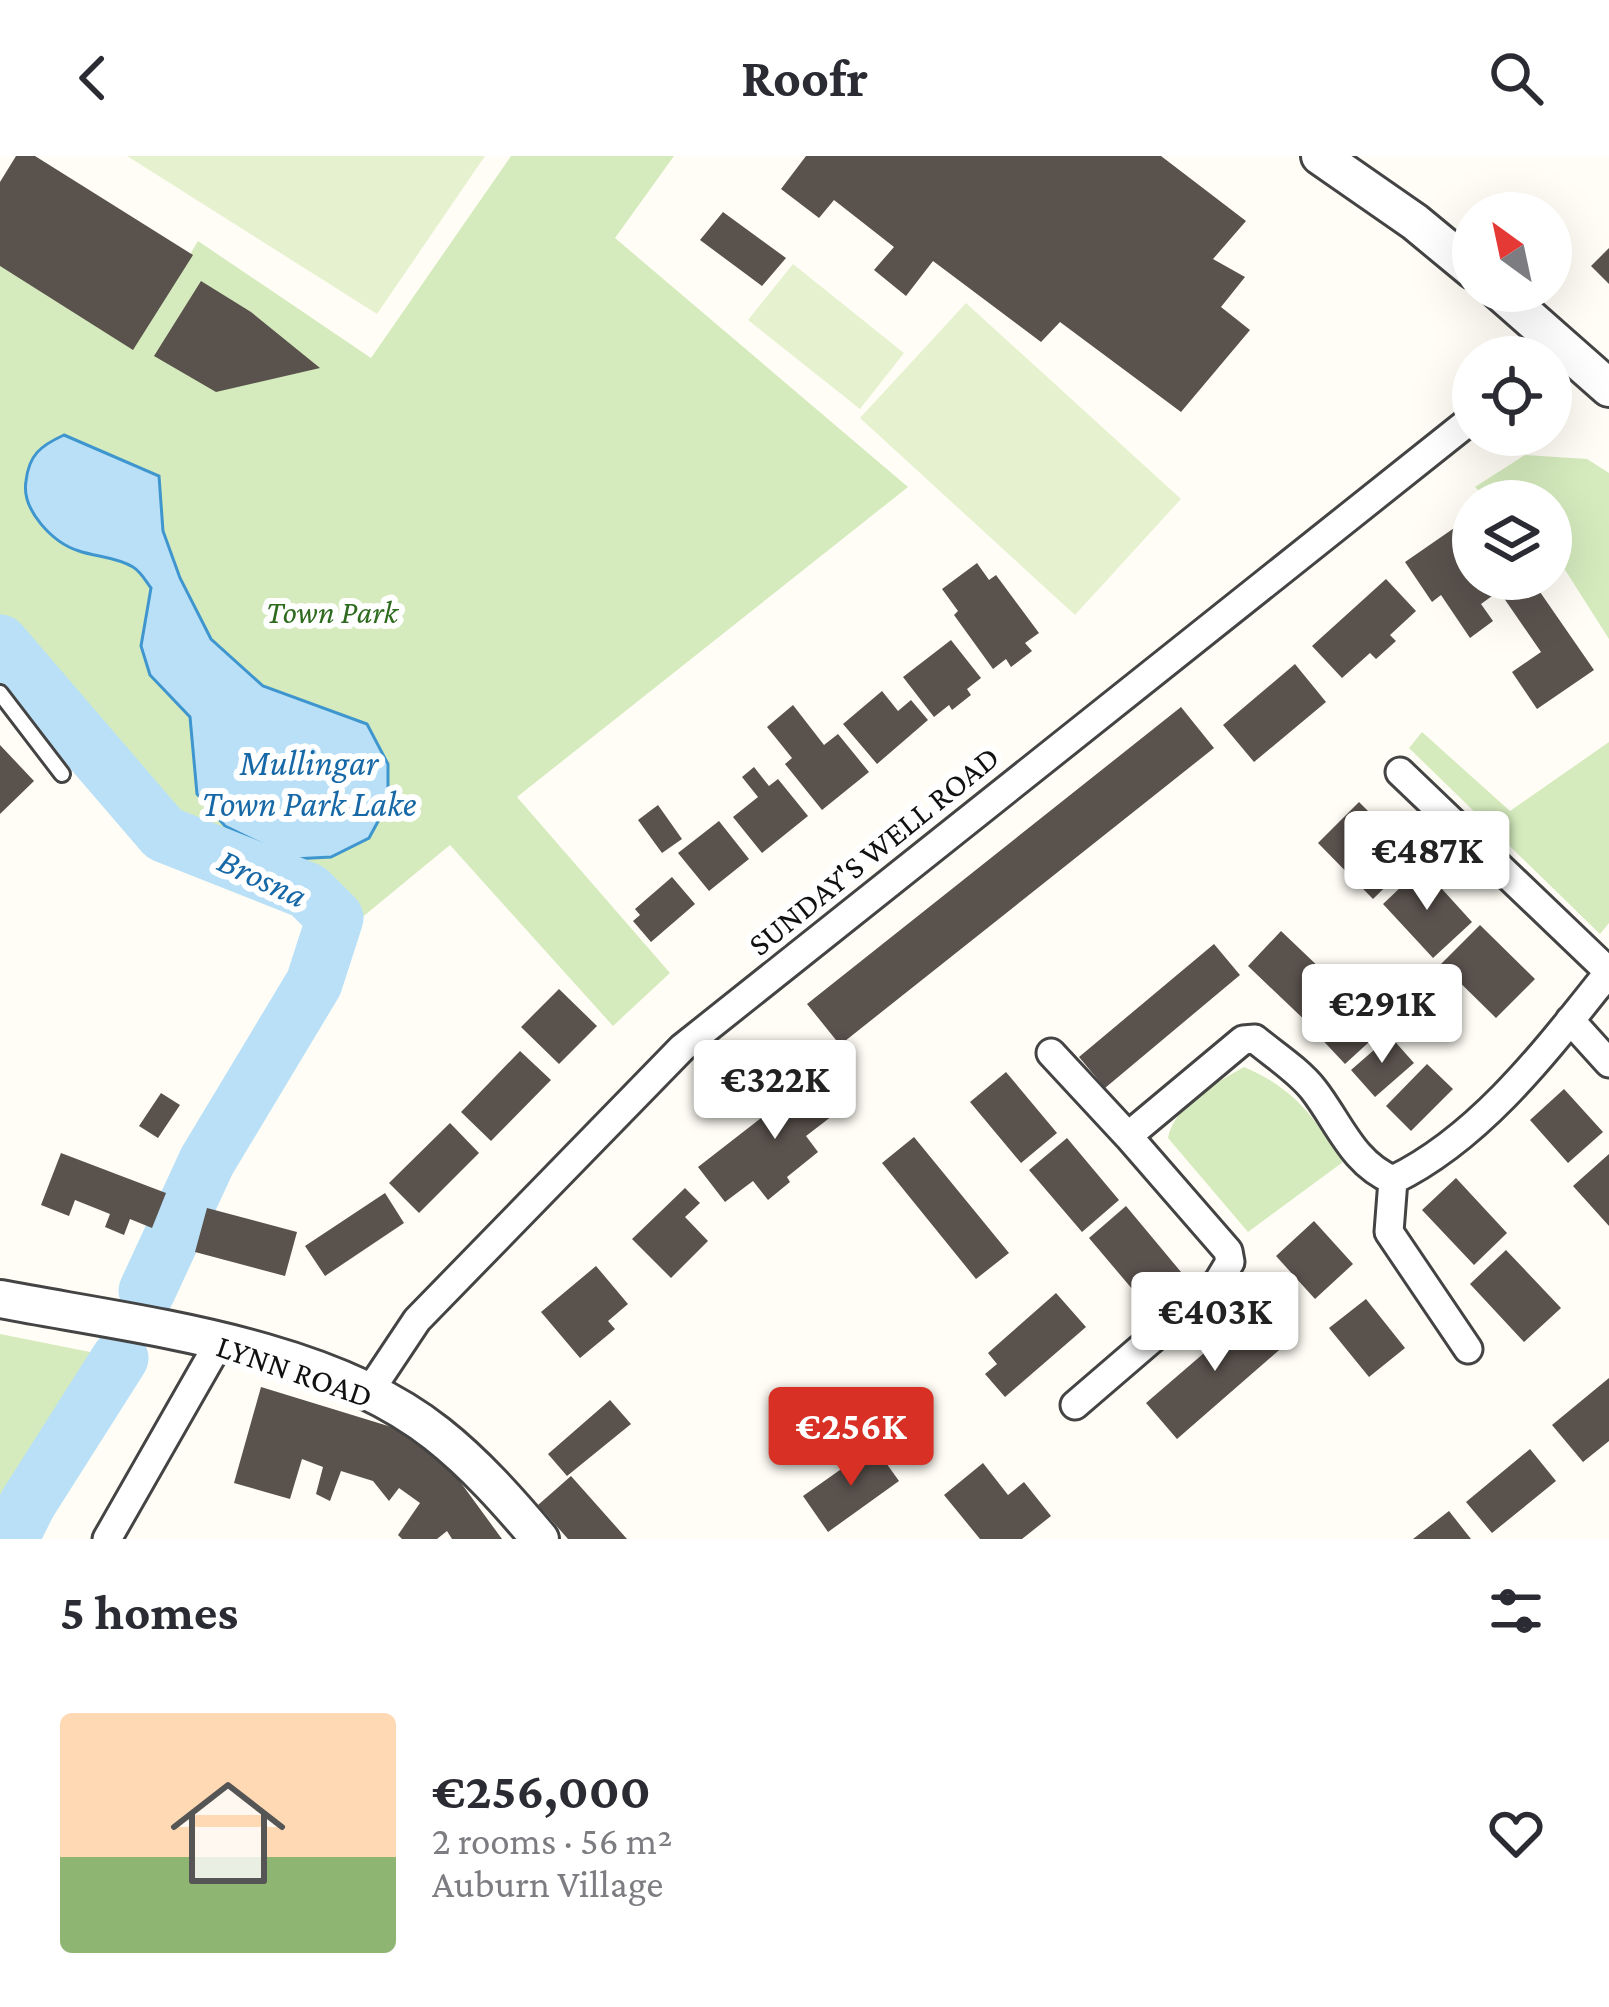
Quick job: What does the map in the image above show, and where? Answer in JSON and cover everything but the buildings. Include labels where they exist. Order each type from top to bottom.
[{"type":"street","points":[[1320,156],[1452,253]]},
{"type":"street","points":[[1519,312],[1542,336]]},
{"type":"street","points":[[1572,362],[1609,388]]},
{"type":"street","name":"SUNDAY'S WELL ROAD","points":[[369,1392],[417,1320],[682,1048],[1452,435]]},
{"type":"street","points":[[1128,1136],[1243,1040],[1255,1039],[1310,1086],[1353,1150],[1375,1172],[1394,1180],[1418,1168],[1496,1103],[1609,972],[1400,772]]},
{"type":"street","points":[[1570,1020],[1609,1063]]},
{"type":"street","points":[[1051,1053],[1228,1251],[1230,1262],[1218,1282],[1075,1405]]},
{"type":"street","points":[[1394,1180],[1389,1232],[1468,1349]]},
{"type":"street","name":"LYNN ROAD","points":[[0,1299],[220,1341],[369,1392],[434,1432],[497,1489],[540,1539]]},
{"type":"street","points":[[106,1539],[220,1341]]},
{"type":"lane","points":[[0,693],[62,774]]},
{"type":"green space","points":[[127,156],[485,156],[377,314]]},
{"type":"green space","name":"Town Park","points":[[511,156],[674,156],[615,238],[908,487],[517,797],[670,973],[613,1026],[450,845],[354,924],[306,881],[163,814],[0,630],[0,266],[133,349],[198,241],[371,358]]},
{"type":"green space","points":[[793,264],[904,353],[860,409],[748,320]]},
{"type":"green space","points":[[966,303],[1181,499],[1075,615],[860,418]]},
{"type":"green space","points":[[1523,456],[1587,459],[1609,473],[1609,639],[1572,581],[1572,480],[1486,480]]},
{"type":"green space","points":[[1422,732],[1510,811],[1609,742],[1609,923],[1600,934],[1409,748]]},
{"type":"green space","points":[[1244,1067],[1277,1085],[1301,1106],[1343,1162],[1248,1232],[1168,1138],[1188,1105]]},
{"type":"green space","points":[[0,1334],[120,1358],[10,1539],[0,1539]]},
{"type":"water","name":"Mullingar Town Park Lake","points":[[64,435],[159,476],[163,531],[211,639],[263,686],[367,724],[388,764],[388,803],[369,838],[331,857],[293,859],[225,826],[197,794],[190,717],[150,675],[141,646],[151,588],[133,567],[59,541],[29,503],[26,481],[33,458]]},
{"type":"waterway","name":"Brosna","points":[[0,643],[164,834],[308,891],[335,918],[314,983],[207,1161],[147,1291]]},
{"type":"waterway","name":"Brosna","points":[[10,1539],[120,1358]]}]
